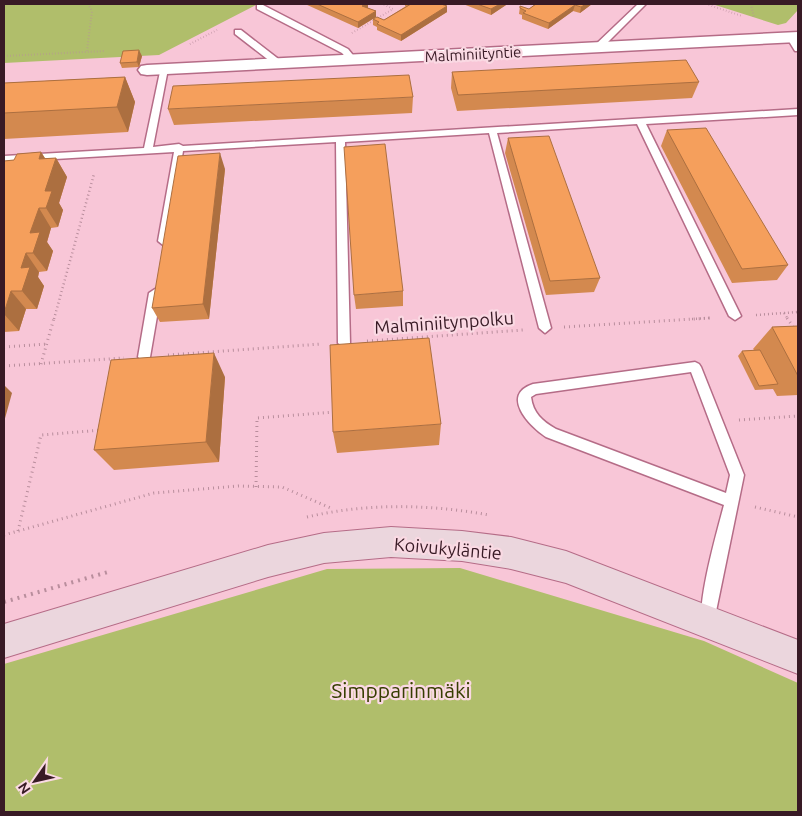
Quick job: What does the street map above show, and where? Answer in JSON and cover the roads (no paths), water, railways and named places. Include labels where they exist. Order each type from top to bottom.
[{"type":"main road","name":"Koivukyläntie","points":[[4,641],[268,561],[324,548],[391,542],[462,546],[566,567],[798,657]]},
{"type":"street","name":"Malminiityntie","points":[[147,70],[598,48],[796,41]]},
{"type":"lane","points":[[598,48],[642,4]]},
{"type":"lane","points":[[260,7],[345,52],[353,60]]},
{"type":"lane","points":[[238,32],[278,63]]},
{"type":"lane","points":[[148,149],[164,69]]},
{"type":"lane","points":[[9,162],[179,147],[798,112]]},
{"type":"lane","points":[[640,121],[735,316]]},
{"type":"lane","points":[[492,129],[545,328]]},
{"type":"lane","points":[[340,138],[344,343]]},
{"type":"lane","points":[[162,252],[179,147]]},
{"type":"lane","points":[[144,357],[157,281]]},
{"type":"lane","points":[[708,621],[712,590],[737,475],[695,367],[533,388],[524,395],[525,406],[534,423],[551,433],[730,501]]},
{"type":"park label","name":"Simpparinmäki","points":[[401,690]]}]
